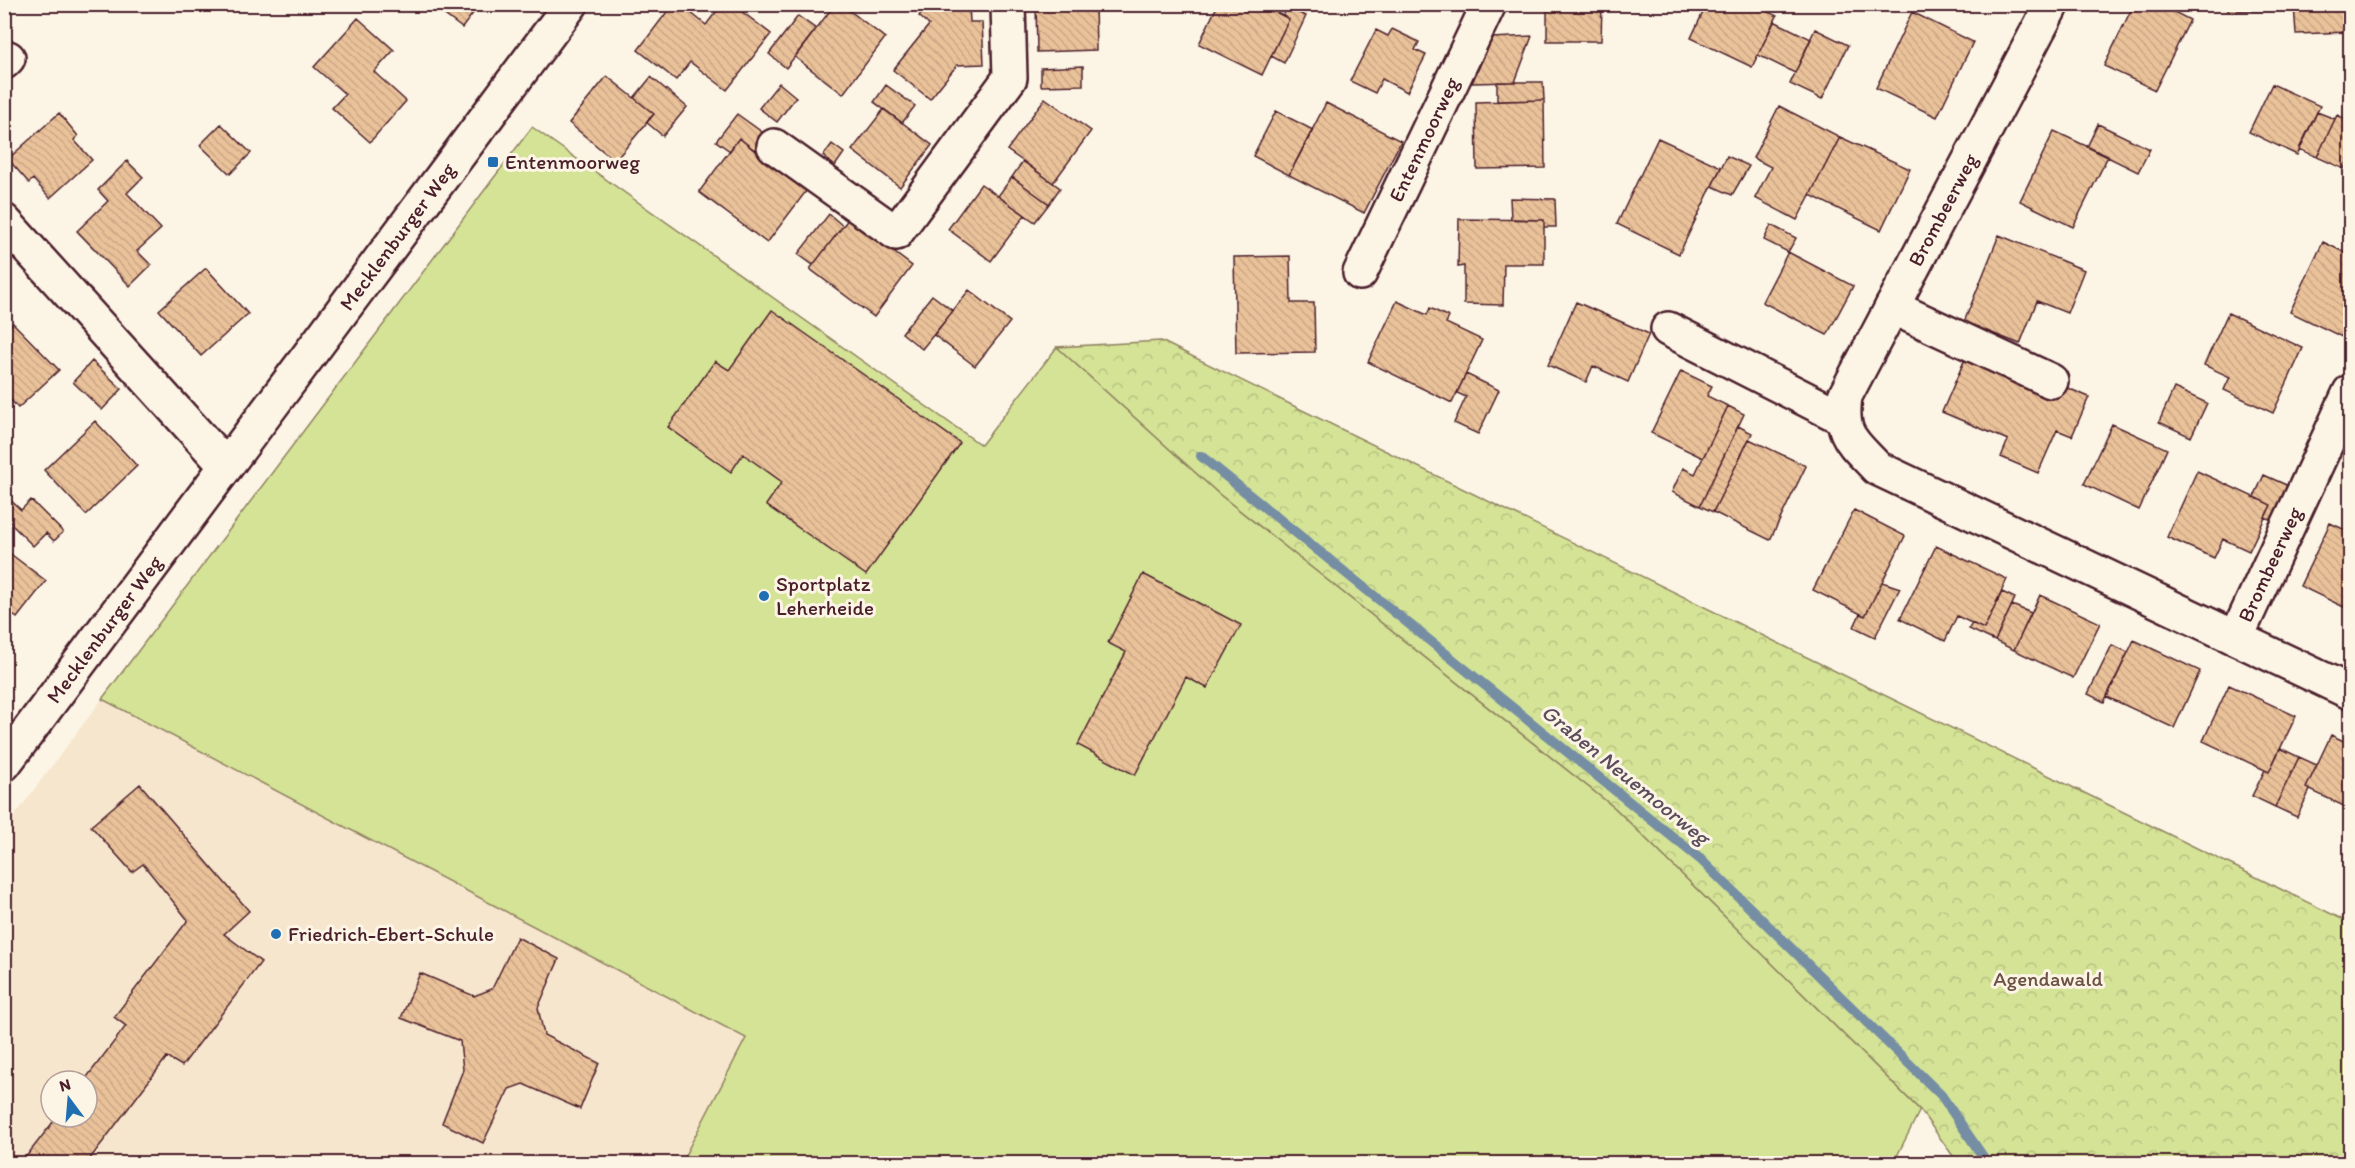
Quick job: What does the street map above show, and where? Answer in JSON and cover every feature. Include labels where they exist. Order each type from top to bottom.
[{"type":"street","points":[[774,146],[896,233],[1010,78],[1008,4]]},
{"type":"street","name":"Entenmoorweg","points":[[1360,273],[1489,4]]},
{"type":"street","name":"Brombeerweg","points":[[2052,4],[1845,396],[1843,418],[1848,438],[1877,468],[2350,692]]},
{"type":"street","name":"Mecklenburger Weg","points":[[4,764],[570,5]]},
{"type":"street","points":[[4,221],[226,466]]},
{"type":"street","points":[[1892,307],[2051,381]]},
{"type":"street","points":[[1668,329],[1843,418]]},
{"type":"street","name":"Brombeerweg","points":[[2236,638],[2350,392]]},
{"type":"shaded area","name":"Friedrich-Ebert-Schule","points":[[102,699],[746,1038],[681,1163],[5,1163],[4,830]]},
{"type":"green space","name":"Sportplatz Leherheide","points":[[532,127],[981,445],[1057,347],[1219,494],[1615,808],[1920,1110],[1893,1164],[681,1163],[746,1038],[102,699]]},
{"type":"green space","name":"Agendawald","points":[[1161,341],[2350,923],[2350,1163],[1958,1163],[1920,1110],[1615,808],[1219,494],[1057,347]]},
{"type":"building","points":[[430,4],[480,4],[462,28]]},
{"type":"building","points":[[673,4],[680,4],[706,25],[722,4],[732,4],[771,34],[727,90],[690,62],[676,80],[638,50]]},
{"type":"building","points":[[835,4],[841,4],[885,38],[843,94],[795,57]]},
{"type":"building","points":[[928,4],[969,4],[970,22],[982,22],[984,64],[957,65],[930,99],[893,70],[929,25],[919,16]]},
{"type":"building","points":[[1036,4],[1095,4],[1096,50],[1037,52]]},
{"type":"building","points":[[1218,4],[1260,4],[1289,19],[1262,75],[1199,44]]},
{"type":"building","points":[[1547,4],[1602,4],[1601,41],[1547,41]]},
{"type":"building","points":[[1707,4],[1752,4],[1777,16],[1752,67],[1691,38]]},
{"type":"building","points":[[2134,4],[2159,4],[2190,20],[2155,90],[2104,66]]},
{"type":"building","points":[[2228,4],[2273,4],[2273,10],[2228,11]]},
{"type":"building","points":[[2294,4],[2350,4],[2350,32],[2296,34]]},
{"type":"building","points":[[1287,8],[1306,16],[1284,63],[1271,56],[1289,19],[1283,16]]},
{"type":"building","points":[[1912,12],[1973,42],[1937,117],[1876,88]]},
{"type":"building","points":[[798,16],[816,29],[786,68],[769,54]]},
{"type":"building","points":[[358,18],[394,50],[374,72],[406,101],[370,142],[332,108],[345,94],[314,67]]},
{"type":"building","points":[[1774,21],[1811,39],[1795,73],[1758,55]]},
{"type":"building","points":[[1392,29],[1419,42],[1415,50],[1426,55],[1407,92],[1382,79],[1375,93],[1350,81],[1376,30],[1388,36]]},
{"type":"building","points":[[1815,29],[1848,45],[1822,99],[1790,84]]},
{"type":"building","points":[[1532,36],[1515,82],[1472,83],[1492,38]]},
{"type":"building","points":[[1083,66],[1083,85],[1041,86],[1041,68]]},
{"type":"building","points":[[607,76],[654,114],[615,161],[569,123]]},
{"type":"building","points":[[651,77],[687,107],[663,136],[646,122],[654,114],[634,98]]},
{"type":"building","points":[[1497,82],[1543,82],[1544,100],[1497,101]]},
{"type":"building","points":[[779,83],[796,97],[777,122],[759,108]]},
{"type":"building","points":[[2272,84],[2320,106],[2297,155],[2249,132]]},
{"type":"building","points":[[886,85],[915,106],[902,123],[874,102]]},
{"type":"building","points":[[1045,98],[1091,131],[1053,183],[1007,150]]},
{"type":"building","points":[[1544,100],[1545,168],[1477,169],[1476,102]]},
{"type":"building","points":[[1326,103],[1401,141],[1364,213],[1289,175]]},
{"type":"building","points":[[1779,106],[1840,137],[1797,220],[1755,198],[1771,167],[1753,158]]},
{"type":"building","points":[[884,109],[932,145],[900,187],[852,150]]},
{"type":"building","points":[[1276,111],[1313,130],[1289,175],[1253,156]]},
{"type":"building","points":[[2317,112],[2335,119],[2317,157],[2299,149]]},
{"type":"building","points":[[59,113],[78,136],[74,140],[92,160],[50,198],[33,179],[29,183],[8,159]]},
{"type":"building","points":[[737,114],[766,135],[754,150],[739,138],[730,151],[716,141]]},
{"type":"building","points":[[2337,115],[2350,121],[2350,155],[2344,169],[2317,157]]},
{"type":"building","points":[[221,124],[251,153],[230,174],[200,145]]},
{"type":"building","points":[[2098,124],[2150,149],[2138,172],[2087,147]]},
{"type":"building","points":[[2054,131],[2108,156],[2073,227],[2020,201]]},
{"type":"building","points":[[1840,137],[1910,169],[1881,230],[1810,195]]},
{"type":"building","points":[[739,138],[807,190],[767,243],[699,192]]},
{"type":"building","points":[[1658,138],[1721,167],[1679,254],[1617,224]]},
{"type":"building","points":[[832,144],[844,153],[835,166],[823,156]]},
{"type":"building","points":[[1727,156],[1749,166],[1732,195],[1712,186]]},
{"type":"building","points":[[127,161],[143,177],[127,193],[161,229],[137,251],[151,265],[130,286],[77,231],[108,201],[98,190]]},
{"type":"building","points":[[1023,161],[1060,188],[1049,204],[1012,177]]},
{"type":"building","points":[[1012,177],[1049,204],[1035,222],[998,196]]},
{"type":"building","points":[[981,184],[1025,215],[991,261],[948,229]]},
{"type":"building","points":[[1510,198],[1555,199],[1556,227],[1544,227],[1544,220],[1511,219]]},
{"type":"building","points":[[829,214],[843,226],[813,265],[798,254]]},
{"type":"building","points":[[849,218],[912,266],[874,317],[810,269]]},
{"type":"building","points":[[1459,219],[1544,220],[1544,264],[1504,264],[1503,305],[1464,304],[1464,266],[1458,267]]},
{"type":"building","points":[[1771,225],[1796,238],[1788,252],[1764,240]]},
{"type":"building","points":[[1999,235],[2084,270],[2067,313],[2037,301],[2020,344],[1964,322]]},
{"type":"building","points":[[2323,242],[2350,255],[2350,320],[2342,337],[2290,312]]},
{"type":"building","points":[[1788,252],[1853,286],[1827,335],[1762,302]]},
{"type":"building","points":[[1290,256],[1291,303],[1314,303],[1315,352],[1236,353],[1234,257]]},
{"type":"building","points":[[206,268],[248,314],[201,356],[159,310]]},
{"type":"building","points":[[969,290],[1010,322],[975,366],[934,335]]},
{"type":"building","points":[[932,295],[953,311],[922,349],[902,333]]},
{"type":"building","points":[[1397,301],[1427,315],[1430,308],[1449,317],[1446,323],[1482,340],[1452,403],[1368,362]]},
{"type":"building","points":[[1576,302],[1649,334],[1628,382],[1593,366],[1586,382],[1548,365]]},
{"type":"building","points":[[772,310],[960,443],[866,575],[766,505],[782,482],[743,454],[731,472],[668,427],[715,361],[729,370]]},
{"type":"building","points":[[2228,313],[2303,348],[2273,413],[2224,390],[2230,377],[2204,365]]},
{"type":"building","points":[[13,323],[59,370],[18,408],[7,396],[4,398],[4,331]]},
{"type":"building","points":[[1965,359],[2051,381],[2089,397],[2072,436],[2057,430],[2038,473],[2001,457],[2008,440],[1942,412]]},
{"type":"building","points":[[92,361],[122,389],[102,410],[73,382]]},
{"type":"building","points":[[1681,371],[1712,386],[1707,396],[1728,406],[1703,458],[1651,433]]},
{"type":"building","points":[[1466,374],[1499,390],[1478,434],[1454,423],[1466,397],[1457,393]]},
{"type":"building","points":[[2174,388],[2207,403],[2191,437],[2159,422]]},
{"type":"building","points":[[1728,406],[1744,414],[1700,506],[1672,492],[1683,468],[1695,474]]},
{"type":"building","points":[[95,421],[137,466],[86,515],[44,470]]},
{"type":"building","points":[[2112,424],[2167,449],[2139,510],[2084,484]]},
{"type":"building","points":[[1738,426],[1752,433],[1713,512],[1700,506]]},
{"type":"building","points":[[1749,439],[1806,466],[1770,540],[1713,512]]},
{"type":"building","points":[[2197,471],[2271,505],[2249,551],[2223,539],[2214,558],[2167,537]]},
{"type":"building","points":[[2264,475],[2293,488],[2277,523],[2265,517],[2271,505],[2254,497]]},
{"type":"building","points":[[4,494],[21,510],[31,500],[63,532],[54,541],[46,533],[33,546],[4,517]]},
{"type":"building","points":[[1854,510],[1905,536],[1865,616],[1813,590]]},
{"type":"building","points":[[2330,523],[2350,532],[2350,610],[2300,586]]},
{"type":"building","points":[[1936,546],[2007,579],[1984,629],[1957,616],[1945,641],[1900,619]]},
{"type":"building","points":[[4,549],[46,581],[17,618],[4,608]]},
{"type":"building","points":[[1143,574],[1241,625],[1207,688],[1186,677],[1135,775],[1078,745],[1126,652],[1108,643]]},
{"type":"building","points":[[1882,582],[1900,588],[1875,637],[1854,627],[1860,614],[1865,616]]},
{"type":"building","points":[[2002,592],[2015,598],[1995,641],[1969,629],[1972,623],[1984,629]]},
{"type":"building","points":[[2040,595],[2100,623],[2073,678],[2014,650]]},
{"type":"building","points":[[2012,605],[2031,613],[2014,650],[1995,641]]},
{"type":"building","points":[[2134,640],[2200,671],[2174,728],[2107,697]]},
{"type":"building","points":[[2112,645],[2128,652],[2104,702],[2088,694]]},
{"type":"building","points":[[2229,685],[2296,716],[2269,772],[2203,741]]},
{"type":"building","points":[[2331,735],[2350,744],[2350,809],[2306,788]]},
{"type":"building","points":[[2280,748],[2299,757],[2275,807],[2252,796],[2265,770],[2269,772]]},
{"type":"building","points":[[2299,757],[2317,765],[2306,788],[2310,790],[2297,817],[2275,807]]},
{"type":"building","points":[[140,784],[249,911],[224,934],[261,962],[182,1066],[167,1057],[86,1164],[34,1164],[25,1158],[48,1129],[99,1129],[99,1069],[93,1069],[126,1026],[114,1017],[188,920],[143,864],[132,872],[91,826]]},
{"type":"building","points":[[517,937],[559,959],[538,1008],[544,1035],[599,1063],[580,1109],[523,1084],[509,1089],[483,1143],[442,1123],[463,1070],[460,1041],[401,1018],[420,973],[474,996],[492,989]]},
{"type":"waterway","name":"Graben Neuemoorweg","points":[[1201,456],[1700,859],[1941,1095],[1988,1164]]},
{"type":"place","name":"Entenmoorweg","points":[[493,162]]},
{"type":"place","name":"Sportplatz Leherheide","points":[[764,596]]},
{"type":"place","name":"Friedrich-Ebert-Schule","points":[[276,934]]}]
